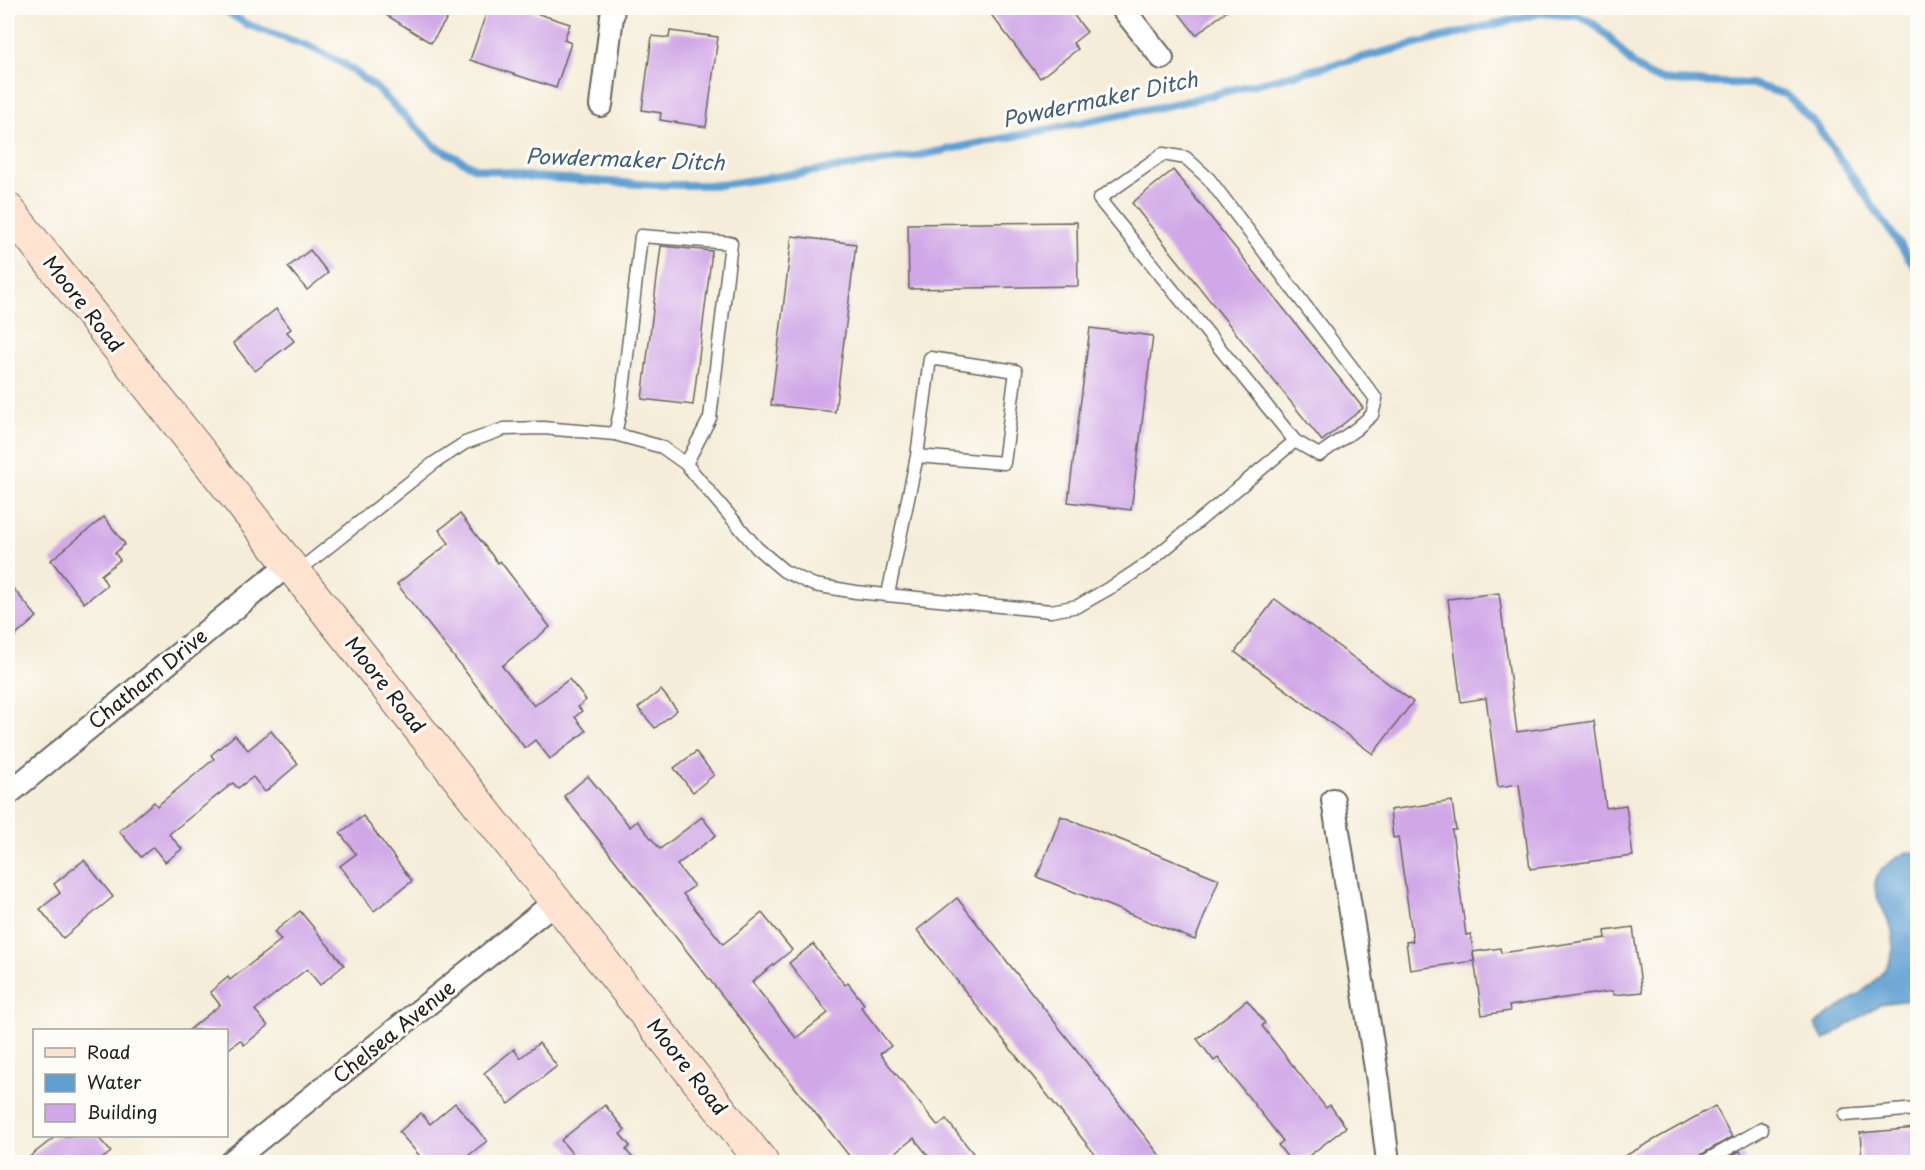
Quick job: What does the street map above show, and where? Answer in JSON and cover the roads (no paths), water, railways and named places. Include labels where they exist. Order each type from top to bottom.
[{"type":"street","points":[[601,105],[613,8]]},
{"type":"street","points":[[1122,8],[1162,58]]},
{"type":"street","name":"Moore Road","points":[[9,215],[292,568],[762,1162]]},
{"type":"street","name":"Chatham Drive","points":[[8,794],[292,568]]},
{"type":"street","points":[[1333,800],[1378,1081],[1388,1162]]},
{"type":"street","name":"Chelsea Avenue","points":[[231,1162],[556,901]]},
{"type":"lane","points":[[1163,154],[1186,158],[1209,179],[1376,399],[1372,415],[1319,455],[1295,441],[1099,199],[1163,154]]},
{"type":"lane","points":[[615,434],[621,407],[641,236],[731,243],[710,418],[686,464]]},
{"type":"lane","points":[[888,594],[917,456],[930,357],[1016,371],[1004,464],[917,456]]},
{"type":"lane","points":[[292,568],[434,463],[465,443],[504,429],[543,428],[615,434],[662,447],[686,464],[757,548],[784,571],[814,585],[856,592],[1051,611],[1078,606],[1148,563],[1295,441]]},
{"type":"lane","points":[[1845,1115],[1917,1109]]},
{"type":"lane","points":[[1704,1162],[1762,1129]]},
{"type":"water","points":[[1907,852],[1917,853],[1917,999],[1880,1004],[1824,1041],[1815,1024],[1866,989],[1889,962],[1893,944],[1891,929],[1875,889],[1877,877],[1886,865]]},
{"type":"waterway","name":"Powdermaker Ditch","points":[[222,8],[246,24],[310,47],[344,64],[375,87],[435,146],[475,168],[534,177],[655,185],[719,185],[911,157],[1179,103],[1540,13],[1579,16],[1593,23],[1632,63],[1649,76],[1671,81],[1752,84],[1787,95],[1815,123],[1918,271]]}]
